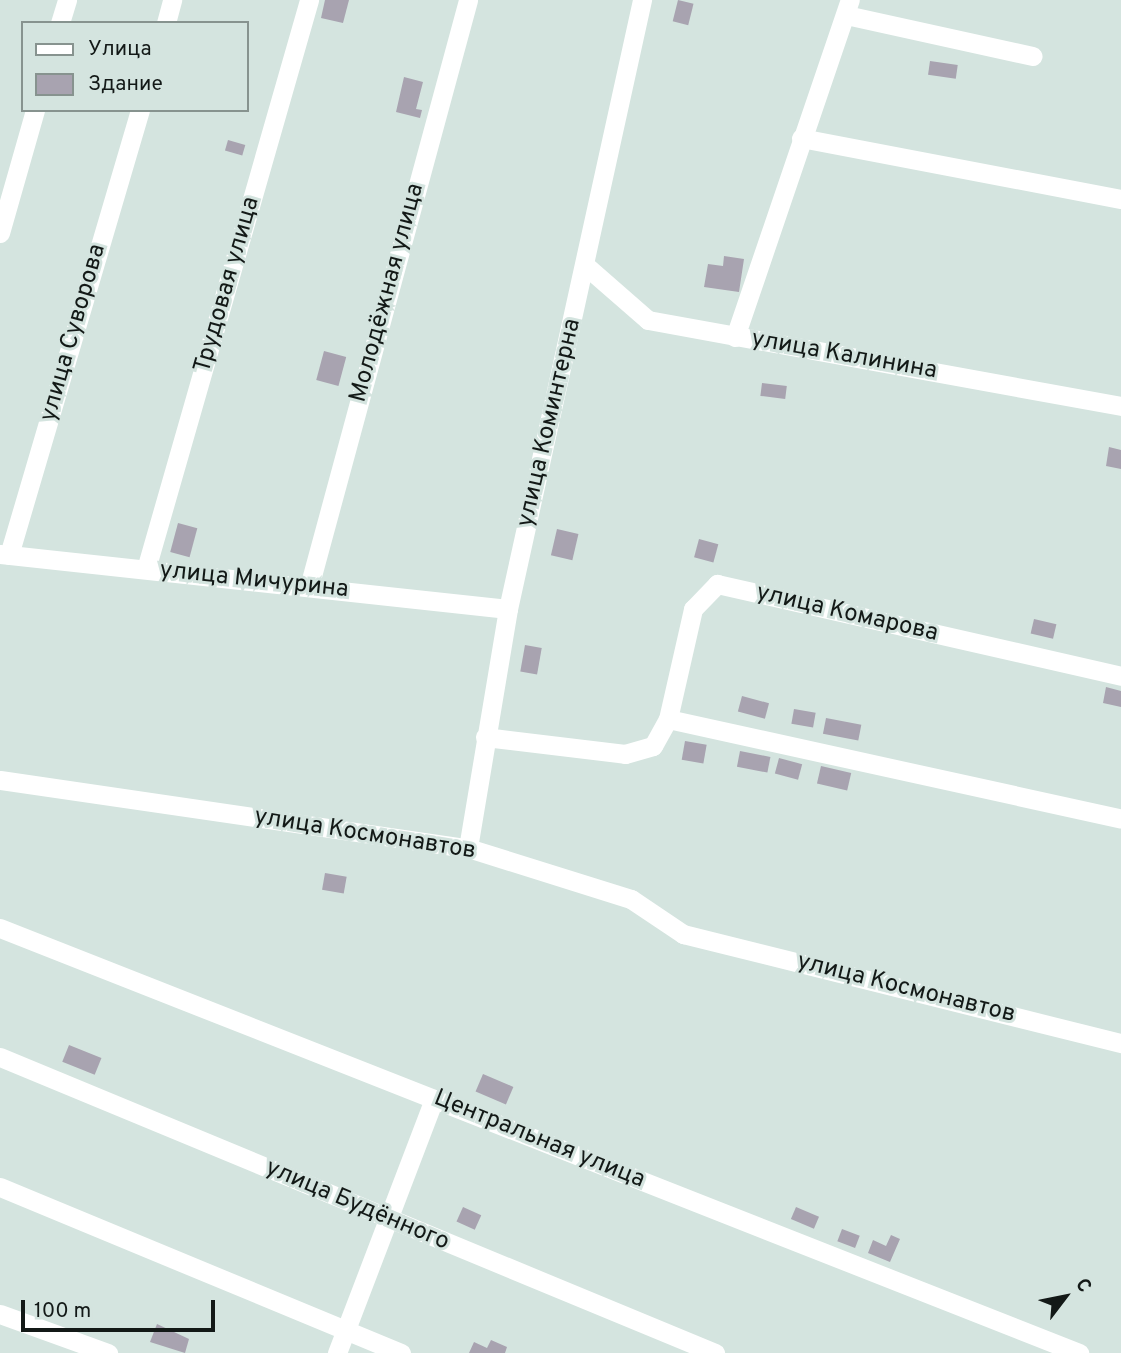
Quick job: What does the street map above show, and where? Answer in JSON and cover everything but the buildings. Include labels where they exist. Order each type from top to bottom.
[{"type":"street","points":[[61,21],[67,0]]},
{"type":"street","points":[[167,21],[172,0]]},
{"type":"street","name":"Трудовая улица","points":[[146,569],[309,0]]},
{"type":"street","name":"Молодёжная улица","points":[[309,587],[468,0]]},
{"type":"street","name":"улица Коминтерна","points":[[468,848],[508,609],[586,266],[642,0]]},
{"type":"street","points":[[734,337],[848,7],[1033,56]]},
{"type":"street","points":[[0,233],[34,112]]},
{"type":"street","name":"улица Суворова","points":[[4,554],[139,112]]},
{"type":"street","points":[[801,138],[1121,199]]},
{"type":"street","name":"улица Калинина","points":[[586,266],[648,320],[1121,406]]},
{"type":"street","name":"улица Мичурина","points":[[4,554],[508,609]]},
{"type":"street","name":"улица Комарова","points":[[485,737],[625,754],[653,746],[668,719],[692,609],[717,584],[1121,676]]},
{"type":"street","points":[[668,719],[1121,819]]},
{"type":"street","name":"улица Космонавтов","points":[[0,780],[468,848],[631,900],[683,934],[1121,1043]]},
{"type":"street","name":"Центральная улица","points":[[0,928],[1079,1353]]},
{"type":"street","name":"улица Будённого","points":[[0,1057],[715,1353]]},
{"type":"street","points":[[337,1353],[386,1218],[434,1099]]},
{"type":"street","points":[[0,1186],[401,1353]]},
{"type":"street","points":[[0,1314],[108,1353]]}]
